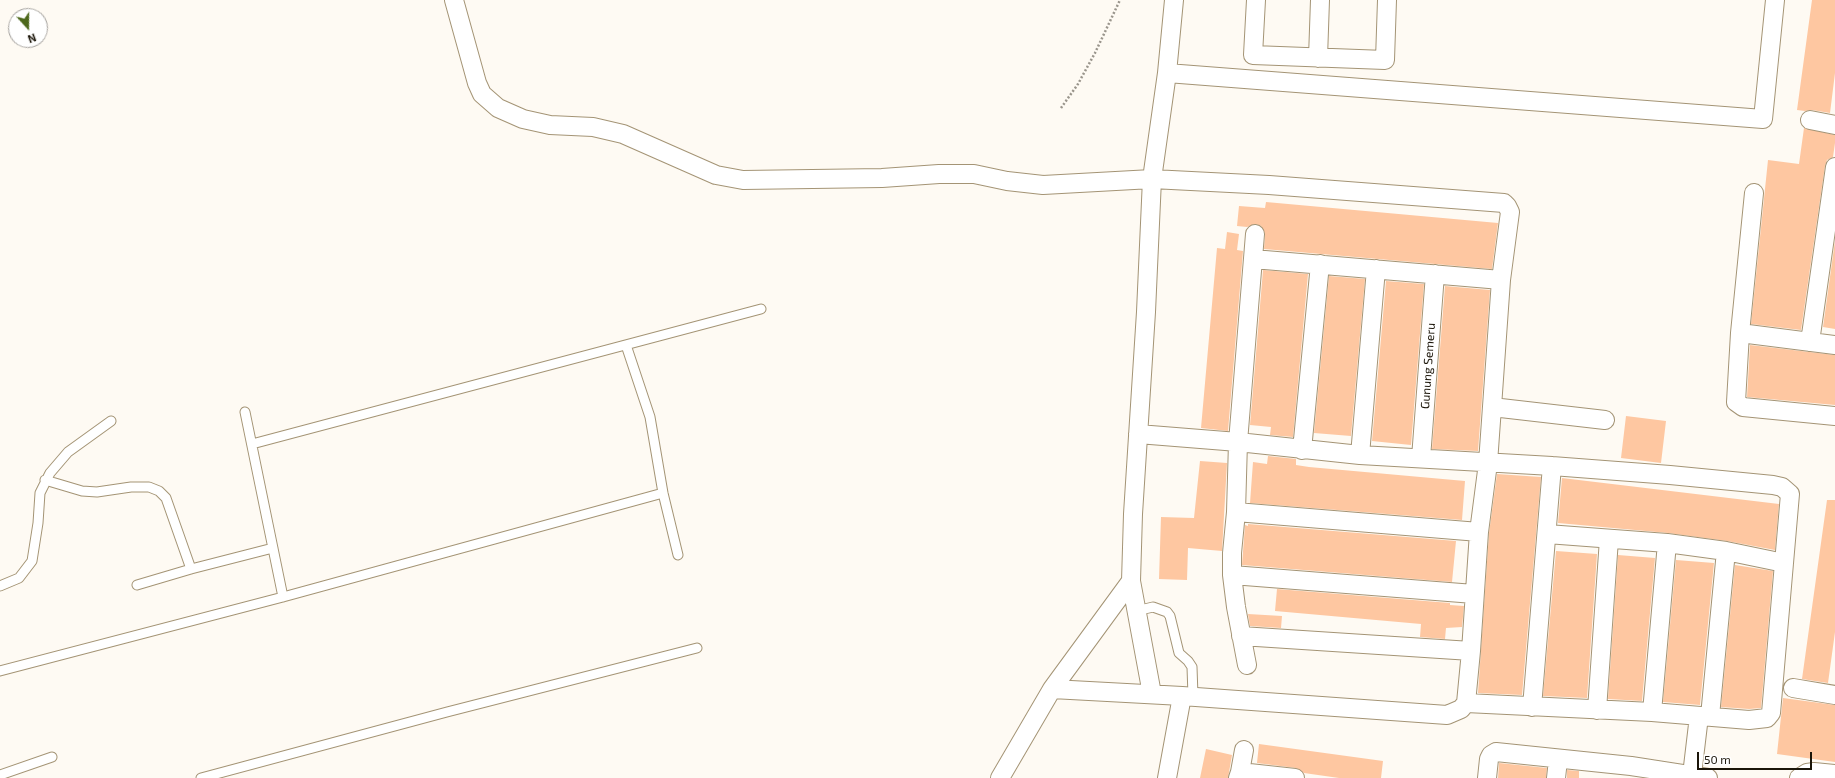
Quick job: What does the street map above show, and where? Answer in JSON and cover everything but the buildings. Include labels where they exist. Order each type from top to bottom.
[{"type":"street","points":[[454,0],[477,83],[482,94],[498,108],[523,119],[550,125],[593,127],[623,134],[716,175],[743,180],[882,178],[939,174],[974,174],[1043,185],[1152,179],[1270,185],[1504,203],[1507,206],[1510,212],[1501,280],[1488,463],[1479,532],[1466,703],[1457,711],[1447,715],[1187,696],[1052,690]]},
{"type":"street","points":[[1152,694],[1131,581],[1152,179],[1167,73],[1174,0]]},
{"type":"street","points":[[1256,0],[1253,55],[1385,60],[1387,0]]},
{"type":"street","points":[[1318,58],[1320,0]]},
{"type":"street","points":[[1167,73],[1764,119],[1775,0]]},
{"type":"street","points":[[1810,120],[1835,125]]},
{"type":"street","points":[[1810,342],[1835,167]]},
{"type":"street","points":[[1754,193],[1735,399],[1737,404],[1743,407],[1835,416]]},
{"type":"street","points":[[1247,665],[1232,575],[1238,442],[1256,234]]},
{"type":"street","points":[[1253,259],[1501,280]]},
{"type":"street","points":[[1302,450],[1320,264]]},
{"type":"street","points":[[1360,455],[1376,269]]},
{"type":"street","name":"Gunung Semeru","points":[[1421,458],[1434,274]]},
{"type":"street","points":[[1740,333],[1835,345]]},
{"type":"street","points":[[1492,407],[1605,420]]},
{"type":"street","points":[[1138,434],[1238,442],[1360,455],[1552,466],[1782,487],[1790,494],[1791,498],[1769,716],[1761,719],[1749,720],[1652,712],[1466,703]]},
{"type":"street","points":[[1532,707],[1552,466]]},
{"type":"street","points":[[1236,512],[1479,532]]},
{"type":"street","points":[[1547,534],[1667,543],[1726,551],[1784,563]]},
{"type":"street","points":[[1597,710],[1609,539]]},
{"type":"street","points":[[1652,712],[1667,543]]},
{"type":"street","points":[[1487,778],[1489,759],[1491,755],[1496,752],[1558,760],[1630,772],[1699,774],[1696,737],[1705,716],[1726,551]]},
{"type":"street","points":[[1232,575],[1474,594]]},
{"type":"street","points":[[1000,778],[1052,690],[1131,581]]},
{"type":"street","points":[[1241,636],[1471,651]]},
{"type":"street","points":[[1793,688],[1835,695]]},
{"type":"street","points":[[1167,778],[1187,696]]},
{"type":"street","points":[[1244,750],[1239,775],[1295,778]]},
{"type":"street","points":[[1556,778],[1558,760]]},
{"type":"street","points":[[1802,776],[1814,772],[1835,774]]},
{"type":"lane","points":[[252,444],[761,309]]},
{"type":"lane","points":[[626,345],[650,417],[662,493],[678,554]]},
{"type":"lane","points":[[245,412],[284,597]]},
{"type":"lane","points":[[0,586],[19,578],[32,562],[38,523],[40,493],[45,480],[58,462],[68,452],[112,421]]},
{"type":"lane","points":[[45,480],[82,491],[97,492],[132,487],[149,487],[158,491],[166,498],[191,569]]},
{"type":"lane","points":[[0,671],[284,597],[662,493]]},
{"type":"lane","points":[[137,585],[191,569],[273,548]]},
{"type":"lane","points":[[1136,611],[1153,607],[1167,612],[1170,616],[1179,653],[1192,667],[1187,696]]},
{"type":"lane","points":[[201,778],[447,712],[698,648]]},
{"type":"lane","points":[[0,775],[52,756]]},
{"type":"path","points":[[1061,108],[1078,84],[1095,53],[1120,0]]}]
